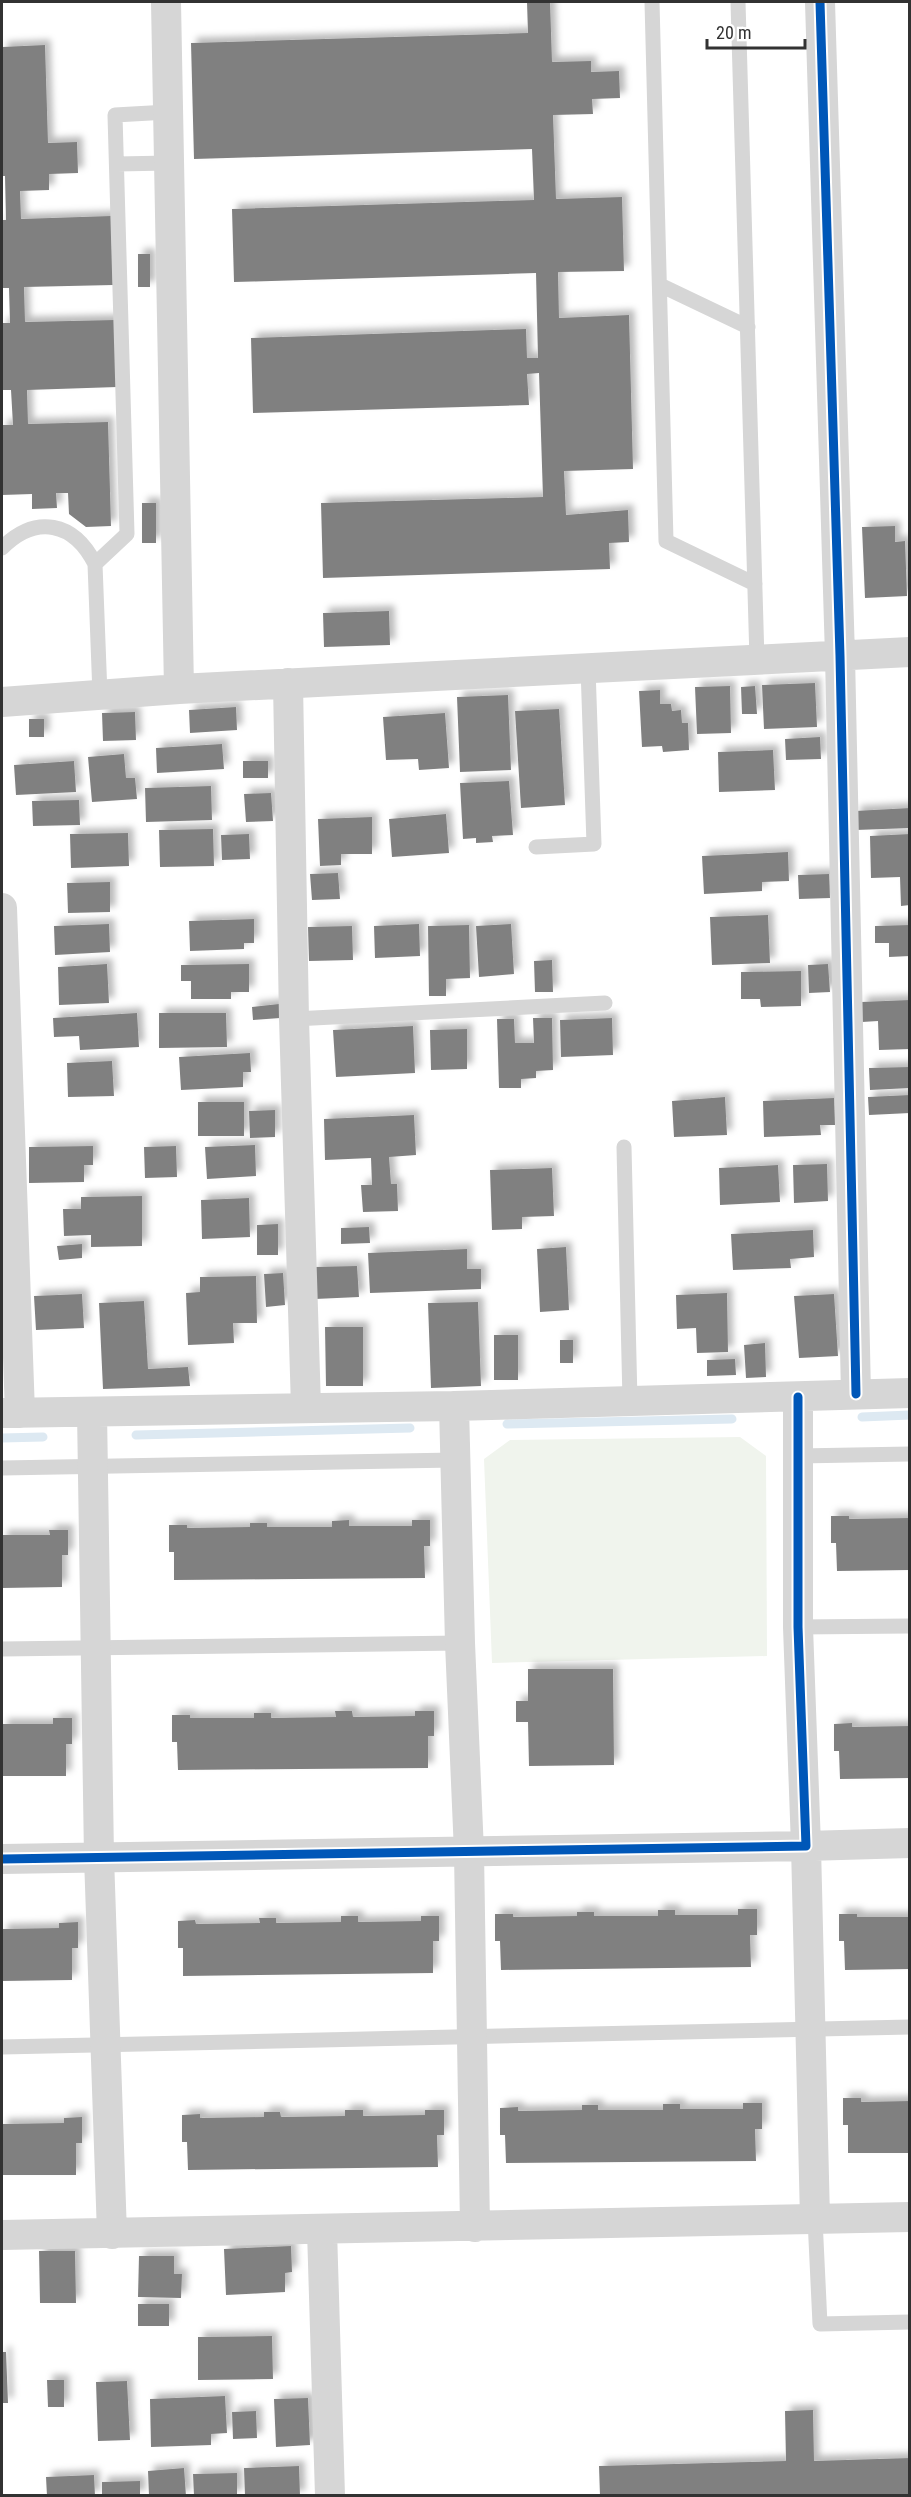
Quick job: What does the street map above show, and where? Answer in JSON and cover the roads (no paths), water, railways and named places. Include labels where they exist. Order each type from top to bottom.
[{"type":"street","points":[[166,2],[179,689]]},
{"type":"street","points":[[820,2],[840,656],[856,1394]]},
{"type":"street","points":[[2,702],[179,689],[909,652]]},
{"type":"street","points":[[288,683],[294,1019],[306,1407]]},
{"type":"street","points":[[2,908],[11,1413],[454,1406],[909,1393]]},
{"type":"street","points":[[798,1396],[798,1627],[806,1846],[814,2220]]},
{"type":"street","points":[[454,1406],[460,1643],[469,1852],[475,2227]]},
{"type":"street","points":[[92,1412],[99,1857],[112,2234]]},
{"type":"street","points":[[2,1859],[909,1843]]},
{"type":"street","points":[[2,2235],[909,2217]]},
{"type":"street","points":[[322,2230],[330,2496]]},
{"type":"lane","points":[[652,2],[666,541],[755,584]]},
{"type":"lane","points":[[738,2],[757,660]]},
{"type":"lane","points":[[95,564],[127,534],[115,115],[168,112]]},
{"type":"lane","points":[[117,164],[169,163]]},
{"type":"lane","points":[[660,285],[748,327]]},
{"type":"lane","points":[[2,548],[15,535],[33,528],[53,527],[71,534],[86,547],[95,564],[100,695]]},
{"type":"lane","points":[[536,847],[594,843],[588,668]]},
{"type":"lane","points":[[294,1019],[605,1003]]},
{"type":"lane","points":[[624,1147],[630,1401]]},
{"type":"lane","points":[[798,1456],[909,1454]]},
{"type":"lane","points":[[2,1468],[456,1460]]},
{"type":"lane","points":[[798,1627],[909,1626]]},
{"type":"lane","points":[[2,1649],[460,1643]]},
{"type":"lane","points":[[2,2047],[909,2027]]},
{"type":"lane","points":[[814,2220],[820,2324],[909,2322]]},
{"type":"waterway","points":[[862,1417],[910,1415]]},
{"type":"waterway","points":[[507,1424],[732,1419]]},
{"type":"waterway","points":[[136,1435],[410,1428]]},
{"type":"waterway","points":[[2,1438],[43,1437]]}]
